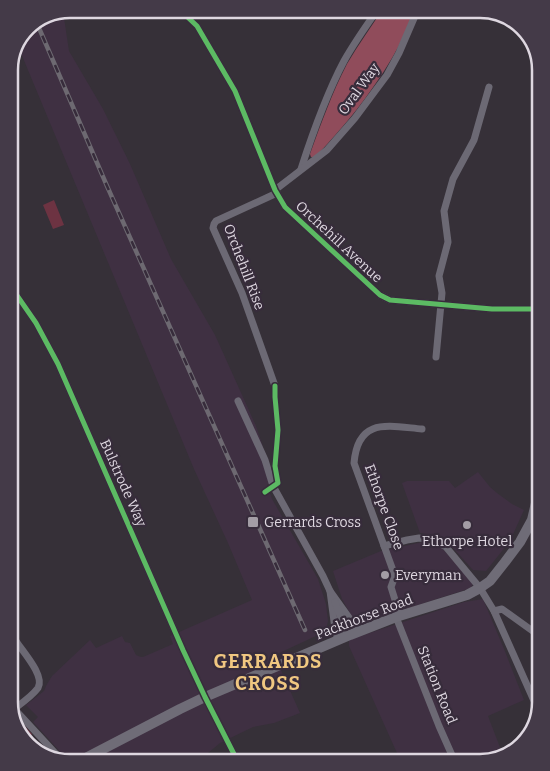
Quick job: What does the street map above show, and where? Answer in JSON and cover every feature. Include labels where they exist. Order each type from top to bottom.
[{"type":"main road","name":"Packhorse Road","points":[[95,753],[205,697],[340,639],[398,617],[467,595],[490,581],[520,542],[532,520]]},
{"type":"street","name":"Orchehill Avenue","points":[[189,18],[197,26],[235,91],[276,192],[285,207],[380,295],[390,300],[492,309],[532,309]]},
{"type":"street","name":"Oval Way","points":[[301,169],[314,128],[341,68],[372,18]]},
{"type":"street","name":"Oval Way","points":[[276,192],[301,169],[327,150],[355,118],[387,75],[414,18]]},
{"type":"street","points":[[436,357],[442,293],[439,276],[448,242],[444,211],[453,179],[474,140],[489,87]]},
{"type":"street","name":"Orchehill Rise","points":[[276,192],[216,221],[213,228],[242,294],[276,386]]},
{"type":"street","name":"Bulstrode Way","points":[[18,297],[36,323],[58,364],[183,650],[234,753]]},
{"type":"street","points":[[238,401],[265,460],[274,486],[330,590],[340,614],[340,639]]},
{"type":"street","name":"Ethorpe Close","points":[[398,617],[391,587],[395,576],[354,462],[356,449],[362,437],[376,427],[390,426],[422,429]]},
{"type":"street","points":[[384,546],[419,538],[433,540],[446,547],[480,588],[494,611],[532,696]]},
{"type":"street","points":[[330,590],[360,631]]},
{"type":"street","points":[[494,611],[502,609],[532,631]]},
{"type":"street","name":"Station Road","points":[[398,617],[451,754]]},
{"type":"street","points":[[18,643],[39,675],[39,685],[36,690],[18,702]]},
{"type":"street","points":[[19,713],[54,751]]},
{"type":"shaded area","points":[[64,18],[69,51],[103,109],[130,164],[171,259],[215,335],[256,426],[274,479],[267,485],[272,499],[318,579],[326,604],[328,621],[323,633],[275,655],[272,665],[281,670],[300,713],[274,723],[253,727],[220,743],[208,753],[61,753],[33,722],[38,717],[26,705],[44,691],[52,676],[90,640],[96,648],[122,636],[125,642],[130,643],[136,655],[143,657],[173,644],[170,636],[252,600],[194,469],[21,52],[28,38],[40,26],[49,21]]},
{"type":"shaded area","points":[[377,18],[411,18],[392,58],[375,85],[336,134],[315,157],[311,157],[310,154],[318,131],[332,97],[347,64]]},
{"type":"shaded area","points":[[54,200],[64,225],[53,229],[43,205]]},
{"type":"shaded area","points":[[478,472],[497,493],[524,510],[510,541],[486,571],[473,570],[446,540],[420,533],[402,483],[407,481],[449,481],[455,488]]},
{"type":"shaded area","points":[[423,542],[441,547],[473,583],[471,588],[362,623],[351,615],[342,599],[333,571],[381,551]]},
{"type":"shaded area","points":[[483,599],[524,700],[488,716],[501,750],[481,754],[397,754],[349,646],[349,641],[464,602]]},
{"type":"shaded area","points":[[21,722],[32,734],[30,736]]},
{"type":"railway","points":[[39,27],[107,186],[305,630]]},
{"type":"cycle path","points":[[189,18],[197,26],[235,91],[275,190],[285,207],[380,295],[390,300],[492,309],[532,309]]},
{"type":"cycle path","points":[[18,297],[36,323],[58,364],[183,650],[234,753]]},
{"type":"cycle path","points":[[265,492],[278,483],[275,466],[278,430],[275,386]]},
{"type":"place","name":"Gerrards Cross","points":[[253,522]]},
{"type":"place","name":"Ethorpe Hotel","points":[[467,525]]},
{"type":"place","name":"Everyman","points":[[385,575]]},
{"type":"district","name":"GERRARDS CROSS","points":[[268,672]]}]
